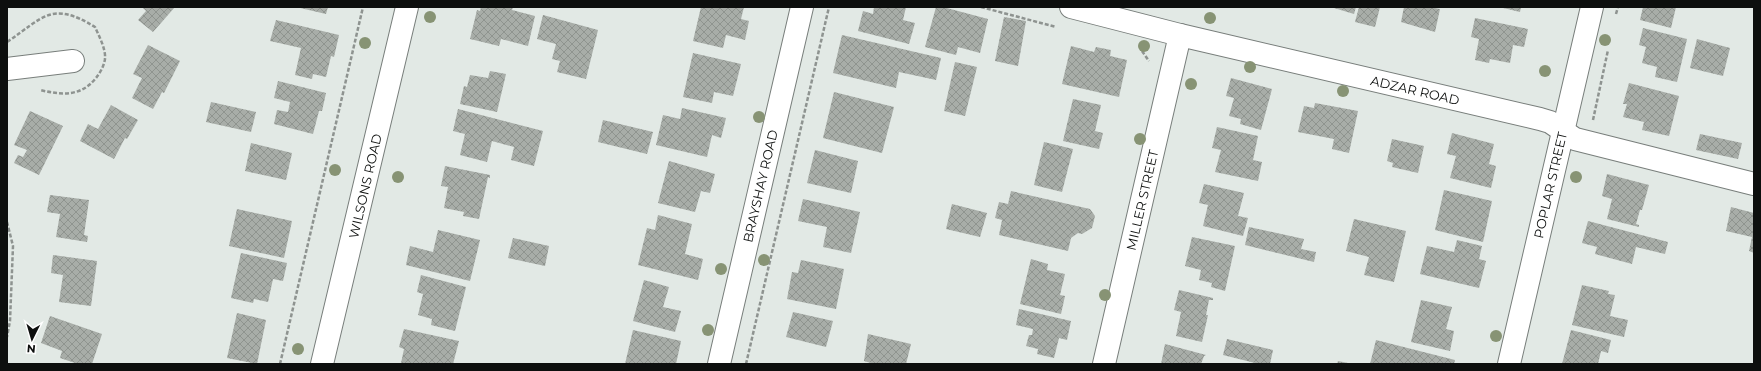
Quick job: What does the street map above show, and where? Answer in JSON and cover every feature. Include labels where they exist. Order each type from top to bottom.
[{"type":"street","name":"WILSONS ROAD","points":[[322,364],[407,7]]},
{"type":"street","name":"BRAYSHAY ROAD","points":[[718,364],[802,7]]},
{"type":"street","name":"ADZAR ROAD","points":[[1071,7],[1180,36],[1540,119],[1550,122],[1575,139],[1754,184]]},
{"type":"street","name":"POPLAR STREET","points":[[1509,364],[1592,7]]},
{"type":"street","name":"MILLER STREET","points":[[1104,364],[1180,36]]},
{"type":"street","points":[[7,69],[73,61]]},
{"type":"path","points":[[280,364],[363,7]]},
{"type":"path","points":[[746,364],[829,7]]},
{"type":"path","points":[[981,7],[1057,27]]},
{"type":"path","points":[[1615,22],[1618,7]]},
{"type":"path","points":[[1591,127],[1610,44]]},
{"type":"path","points":[[1140,49],[1150,62]]},
{"type":"path","points":[[7,222],[13,246],[10,321],[7,337]]},
{"type":"building","points":[[142,7],[175,7],[153,32],[138,20],[146,11]]},
{"type":"building","points":[[296,7],[328,7],[326,14]]},
{"type":"building","points":[[481,7],[513,7],[512,10],[535,16],[528,46],[501,39],[499,46],[470,39],[477,10],[480,11]]},
{"type":"building","points":[[701,7],[744,7],[741,19],[749,21],[745,40],[726,35],[723,48],[693,41]]},
{"type":"building","points":[[874,7],[906,7],[903,20],[915,23],[909,44],[858,31],[863,11],[873,14]]},
{"type":"building","points":[[936,7],[943,7],[988,19],[980,53],[958,47],[956,55],[925,47]]},
{"type":"building","points":[[1334,7],[1356,7],[1354,14]]},
{"type":"building","points":[[1359,7],[1380,7],[1375,27],[1355,22]]},
{"type":"building","points":[[1404,7],[1430,7],[1440,9],[1435,32],[1401,22]]},
{"type":"building","points":[[1499,7],[1521,7],[1520,12]]},
{"type":"building","points":[[1643,7],[1676,7],[1671,28],[1640,20]]},
{"type":"building","points":[[543,15],[598,30],[586,79],[557,72],[560,61],[552,59],[556,44],[537,39]]},
{"type":"building","points":[[1004,17],[1026,21],[1018,66],[995,61]]},
{"type":"building","points":[[1475,18],[1528,29],[1524,47],[1513,45],[1510,63],[1490,59],[1489,63],[1475,60],[1479,39],[1471,37]]},
{"type":"building","points":[[276,20],[339,35],[334,57],[331,56],[326,77],[313,74],[312,79],[295,75],[301,48],[270,41]]},
{"type":"building","points":[[1643,28],[1687,39],[1677,82],[1655,77],[1657,67],[1642,63],[1646,47],[1639,45]]},
{"type":"building","points":[[842,35],[941,58],[936,80],[899,72],[896,88],[833,73]]},
{"type":"building","points":[[1697,39],[1730,48],[1723,76],[1690,68]]},
{"type":"building","points":[[148,45],[180,61],[164,93],[162,92],[153,109],[132,98],[142,78],[133,74]]},
{"type":"building","points":[[1071,46],[1094,52],[1096,47],[1111,50],[1110,56],[1127,60],[1119,97],[1062,84]]},
{"type":"building","points":[[693,53],[741,64],[733,96],[714,92],[712,103],[683,97]]},
{"type":"building","points":[[955,62],[977,67],[965,116],[944,111]]},
{"type":"building","points":[[490,71],[506,74],[497,112],[460,104],[464,86],[467,87],[470,75],[488,78]]},
{"type":"building","points":[[1231,78],[1272,89],[1261,130],[1240,124],[1241,119],[1229,116],[1234,98],[1226,96]]},
{"type":"building","points":[[278,81],[326,93],[322,111],[319,111],[313,134],[274,124],[277,110],[288,112],[290,102],[274,98]]},
{"type":"building","points":[[1629,83],[1679,96],[1669,136],[1642,130],[1644,122],[1623,117],[1627,104],[1623,104]]},
{"type":"building","points":[[834,92],[894,107],[882,153],[823,138]]},
{"type":"building","points":[[1073,99],[1101,105],[1095,131],[1103,133],[1099,149],[1063,141]]},
{"type":"building","points":[[211,102],[256,112],[251,132],[206,122]]},
{"type":"building","points":[[1315,103],[1358,111],[1349,153],[1332,149],[1334,139],[1298,132],[1304,106],[1314,108]]},
{"type":"building","points":[[111,105],[138,120],[127,139],[125,138],[114,159],[80,141],[88,124],[98,129]]},
{"type":"building","points":[[682,108],[726,118],[721,138],[712,135],[707,157],[656,145],[663,115],[680,119]]},
{"type":"building","points":[[458,109],[543,131],[534,166],[511,160],[514,147],[492,141],[487,162],[460,155],[465,134],[453,131]]},
{"type":"building","points":[[30,111],[63,126],[39,175],[14,163],[18,155],[23,157],[27,150],[14,145]]},
{"type":"building","points":[[603,120],[653,132],[647,154],[598,142]]},
{"type":"building","points":[[1217,127],[1258,136],[1253,160],[1262,162],[1258,181],[1215,172],[1221,150],[1212,148]]},
{"type":"building","points":[[1452,133],[1494,144],[1489,164],[1496,166],[1491,188],[1450,178],[1456,156],[1447,154]]},
{"type":"building","points":[[1700,134],[1742,143],[1738,159],[1696,150]]},
{"type":"building","points":[[1392,139],[1424,146],[1418,173],[1392,167],[1393,163],[1387,161]]},
{"type":"building","points":[[1044,142],[1073,149],[1062,192],[1034,185]]},
{"type":"building","points":[[251,143],[292,153],[286,180],[245,171]]},
{"type":"building","points":[[815,150],[858,161],[851,193],[807,183]]},
{"type":"building","points":[[669,161],[715,174],[710,193],[701,191],[695,212],[658,203]]},
{"type":"building","points":[[445,166],[490,175],[490,178],[488,177],[479,219],[463,216],[464,212],[444,208],[448,187],[441,186]]},
{"type":"building","points":[[1607,174],[1649,185],[1642,210],[1640,210],[1636,224],[1639,225],[1639,227],[1607,219],[1612,199],[1602,196]]},
{"type":"building","points":[[1204,184],[1244,193],[1238,216],[1248,218],[1243,236],[1203,226],[1208,205],[1199,203]]},
{"type":"building","points":[[1444,190],[1492,201],[1483,242],[1435,230]]},
{"type":"building","points":[[1011,191],[1090,209],[1095,216],[1092,228],[1082,234],[1078,233],[1071,238],[1068,251],[999,235],[1002,220],[995,218],[999,202],[1008,204]]},
{"type":"building","points":[[50,195],[89,200],[84,235],[88,236],[87,242],[56,237],[60,214],[47,212]]},
{"type":"building","points":[[803,199],[860,212],[851,253],[823,247],[827,227],[798,221]]},
{"type":"building","points":[[952,204],[987,213],[980,237],[946,229]]},
{"type":"building","points":[[1731,207],[1754,213],[1754,253],[1749,251],[1752,237],[1726,231]]},
{"type":"building","points":[[237,209],[292,221],[284,258],[229,246]]},
{"type":"building","points":[[658,215],[692,224],[685,254],[703,259],[698,280],[638,265],[647,228],[655,230]]},
{"type":"building","points":[[1354,219],[1406,231],[1394,282],[1364,275],[1369,257],[1346,251]]},
{"type":"building","points":[[1588,221],[1668,242],[1665,254],[1636,247],[1632,264],[1595,254],[1597,247],[1582,243]]},
{"type":"building","points":[[1249,227],[1304,239],[1301,249],[1316,252],[1314,262],[1245,245]]},
{"type":"building","points":[[438,230],[480,240],[470,281],[406,265],[410,246],[433,252]]},
{"type":"building","points":[[1192,237],[1235,246],[1225,291],[1211,287],[1212,283],[1199,280],[1201,270],[1185,266]]},
{"type":"building","points":[[513,238],[549,246],[545,266],[508,258]]},
{"type":"building","points":[[1457,240],[1482,246],[1479,259],[1486,261],[1479,288],[1420,274],[1427,246],[1454,252]]},
{"type":"building","points":[[241,253],[287,263],[283,281],[273,279],[268,302],[254,299],[253,303],[231,298]]},
{"type":"building","points":[[53,255],[97,261],[91,306],[59,302],[63,275],[51,273]]},
{"type":"building","points":[[1031,259],[1048,264],[1047,270],[1065,274],[1060,295],[1065,296],[1061,314],[1020,304]]},
{"type":"building","points":[[801,260],[844,269],[836,309],[787,299],[792,272],[798,273]]},
{"type":"building","points":[[421,275],[466,287],[455,331],[431,325],[432,319],[418,315],[423,294],[417,292]]},
{"type":"building","points":[[644,280],[669,287],[663,307],[681,311],[675,332],[633,321]]},
{"type":"building","points":[[1582,285],[1609,291],[1608,294],[1615,295],[1610,316],[1628,320],[1624,337],[1572,325]]},
{"type":"building","points":[[1179,290],[1213,298],[1213,300],[1209,300],[1206,315],[1208,315],[1202,342],[1176,336],[1181,312],[1174,310]]},
{"type":"building","points":[[1421,300],[1452,307],[1446,329],[1454,331],[1450,351],[1411,342]]},
{"type":"building","points":[[1019,309],[1071,321],[1067,340],[1059,338],[1054,358],[1037,354],[1038,349],[1026,346],[1029,335],[1032,335],[1033,329],[1016,325]]},
{"type":"building","points":[[793,312],[833,321],[826,347],[786,337]]},
{"type":"building","points":[[237,313],[266,320],[257,364],[227,358]]},
{"type":"building","points":[[50,316],[102,334],[92,364],[78,364],[60,358],[62,351],[41,343]]},
{"type":"building","points":[[404,329],[459,341],[453,364],[401,363],[404,349],[399,347]]},
{"type":"building","points":[[633,330],[681,341],[676,364],[625,364]]},
{"type":"building","points":[[1571,330],[1611,340],[1608,353],[1601,351],[1598,364],[1562,364]]},
{"type":"building","points":[[868,334],[911,344],[906,364],[874,364],[864,361]]},
{"type":"building","points":[[1227,339],[1273,350],[1270,364],[1259,364],[1223,355]]},
{"type":"building","points":[[1376,340],[1455,360],[1454,364],[1370,364]]},
{"type":"building","points":[[1165,344],[1206,355],[1204,356],[1201,364],[1161,364]]},
{"type":"building","points":[[1338,361],[1348,363],[1348,364],[1337,364]]}]
